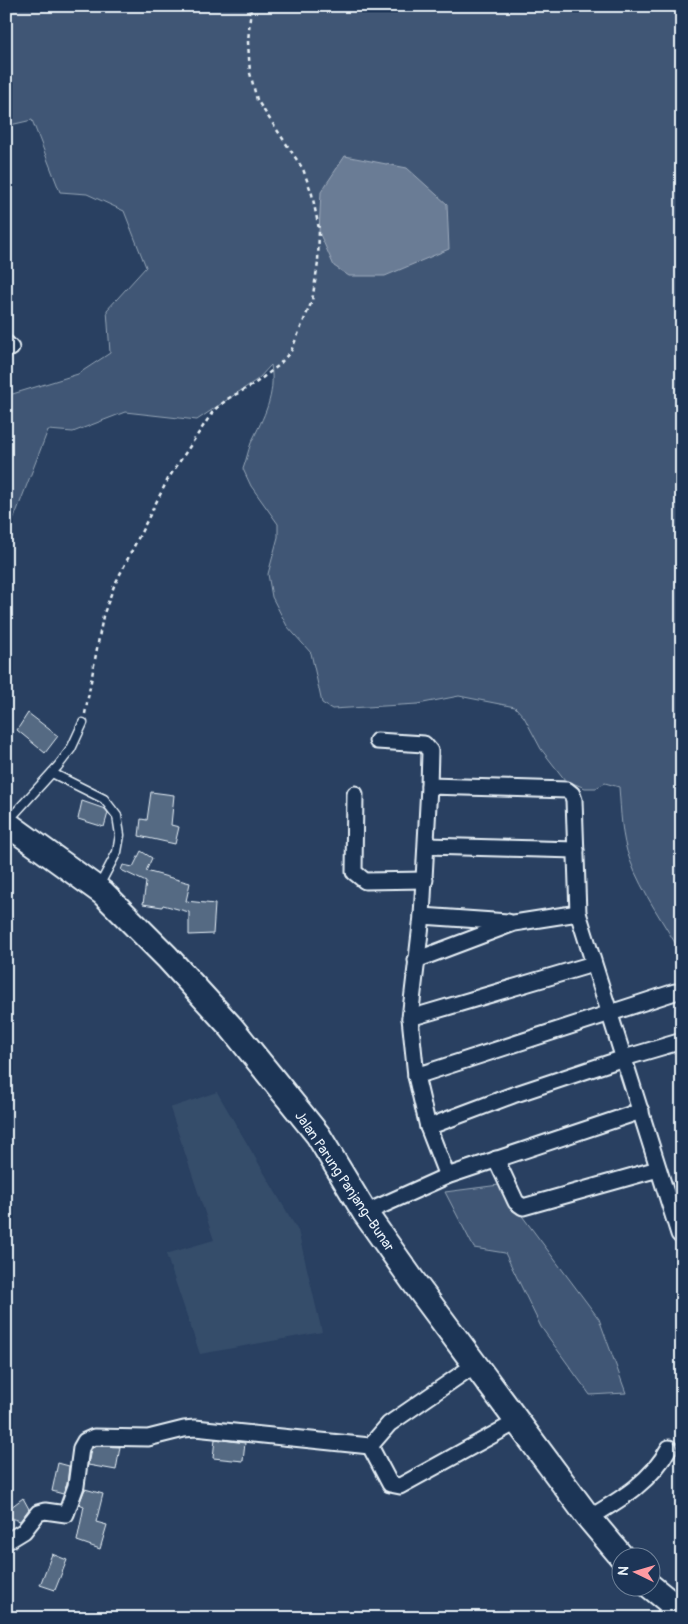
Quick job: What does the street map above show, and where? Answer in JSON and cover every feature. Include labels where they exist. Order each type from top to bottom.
[{"type":"main road","name":"Jalan Parung Panjang–Bunar","points":[[6,823],[98,889],[193,984],[258,1059],[318,1136],[365,1213],[413,1281],[589,1518],[613,1546]]},
{"type":"main road","points":[[658,1596],[672,1612]]},
{"type":"street","points":[[377,741],[424,744],[430,751],[425,880],[410,1018],[416,1076],[428,1127],[447,1176]]},
{"type":"street","points":[[429,786],[567,790],[572,794],[574,800],[578,913],[658,1169],[679,1234],[682,1238]]},
{"type":"street","points":[[355,794],[354,872],[365,881],[425,880]]},
{"type":"street","points":[[427,846],[576,850]]},
{"type":"street","points":[[416,960],[514,923],[578,913]]},
{"type":"street","points":[[422,916],[514,923]]},
{"type":"street","points":[[410,1018],[593,964]]},
{"type":"street","points":[[416,1076],[674,992]]},
{"type":"street","points":[[428,1127],[513,1095],[682,1041]]},
{"type":"street","points":[[365,1213],[447,1176],[640,1111]]},
{"type":"street","points":[[496,1160],[516,1202],[523,1207],[658,1169]]},
{"type":"street","points":[[370,1446],[389,1424],[476,1364]]},
{"type":"street","points":[[370,1446],[390,1484],[400,1486],[518,1420]]},
{"type":"street","points":[[6,1542],[24,1531],[38,1513],[45,1511],[66,1514],[76,1486],[81,1448],[85,1441],[94,1437],[148,1438],[195,1428],[370,1446]]},
{"type":"street","points":[[589,1518],[624,1498],[643,1483],[662,1461],[669,1448]]},
{"type":"lane","points":[[6,823],[52,773],[70,749],[83,723]]},
{"type":"lane","points":[[52,773],[104,799],[117,816],[120,835],[118,852],[98,889]]},
{"type":"path","points":[[83,723],[103,616],[114,586],[168,480],[214,410],[278,366],[291,351],[312,301],[318,264],[319,229],[312,194],[303,170],[257,100],[250,74],[248,42],[251,6]]},
{"type":"shaded area","points":[[6,6],[682,6],[682,955],[647,896],[630,860],[623,833],[619,787],[605,783],[596,788],[585,788],[565,780],[541,749],[524,717],[515,707],[459,696],[418,704],[332,709],[322,703],[311,653],[287,626],[272,597],[268,574],[278,537],[278,524],[251,486],[243,469],[251,443],[268,406],[272,386],[271,365],[258,379],[197,420],[125,412],[73,432],[48,430],[6,539],[6,396],[78,374],[110,353],[107,310],[146,267],[124,211],[87,194],[60,192],[32,120],[6,126]]},
{"type":"shaded area","points":[[345,156],[407,168],[447,204],[449,249],[385,276],[349,276],[334,266],[319,232],[321,192]]},
{"type":"shaded area","points":[[217,1092],[298,1231],[322,1332],[200,1354],[166,1254],[214,1240],[170,1108]]},
{"type":"shaded area","points":[[499,1185],[599,1319],[626,1393],[590,1395],[541,1327],[505,1253],[474,1248],[445,1192]]},
{"type":"building","points":[[28,713],[58,736],[45,753],[17,730]]},
{"type":"building","points":[[151,792],[174,795],[171,825],[179,827],[175,844],[139,836],[141,819],[147,820]]},
{"type":"building","points":[[82,801],[105,809],[108,813],[104,827],[78,819]]},
{"type":"building","points":[[141,851],[152,858],[146,871],[190,883],[186,901],[215,904],[213,934],[189,935],[189,912],[163,905],[162,907],[143,904],[146,882],[121,870],[123,865],[133,867]]},
{"type":"building","points":[[215,1439],[245,1443],[243,1461],[213,1458]]},
{"type":"building","points":[[96,1446],[120,1447],[116,1470],[88,1465],[91,1449]]},
{"type":"building","points":[[58,1463],[69,1466],[67,1484],[63,1494],[52,1491]]},
{"type":"building","points":[[85,1489],[103,1494],[96,1522],[107,1525],[100,1549],[77,1541],[84,1506],[79,1504]]},
{"type":"building","points":[[23,1498],[29,1509],[20,1521],[6,1516],[6,1511]]},
{"type":"building","points":[[52,1554],[67,1560],[55,1590],[40,1585]]}]
